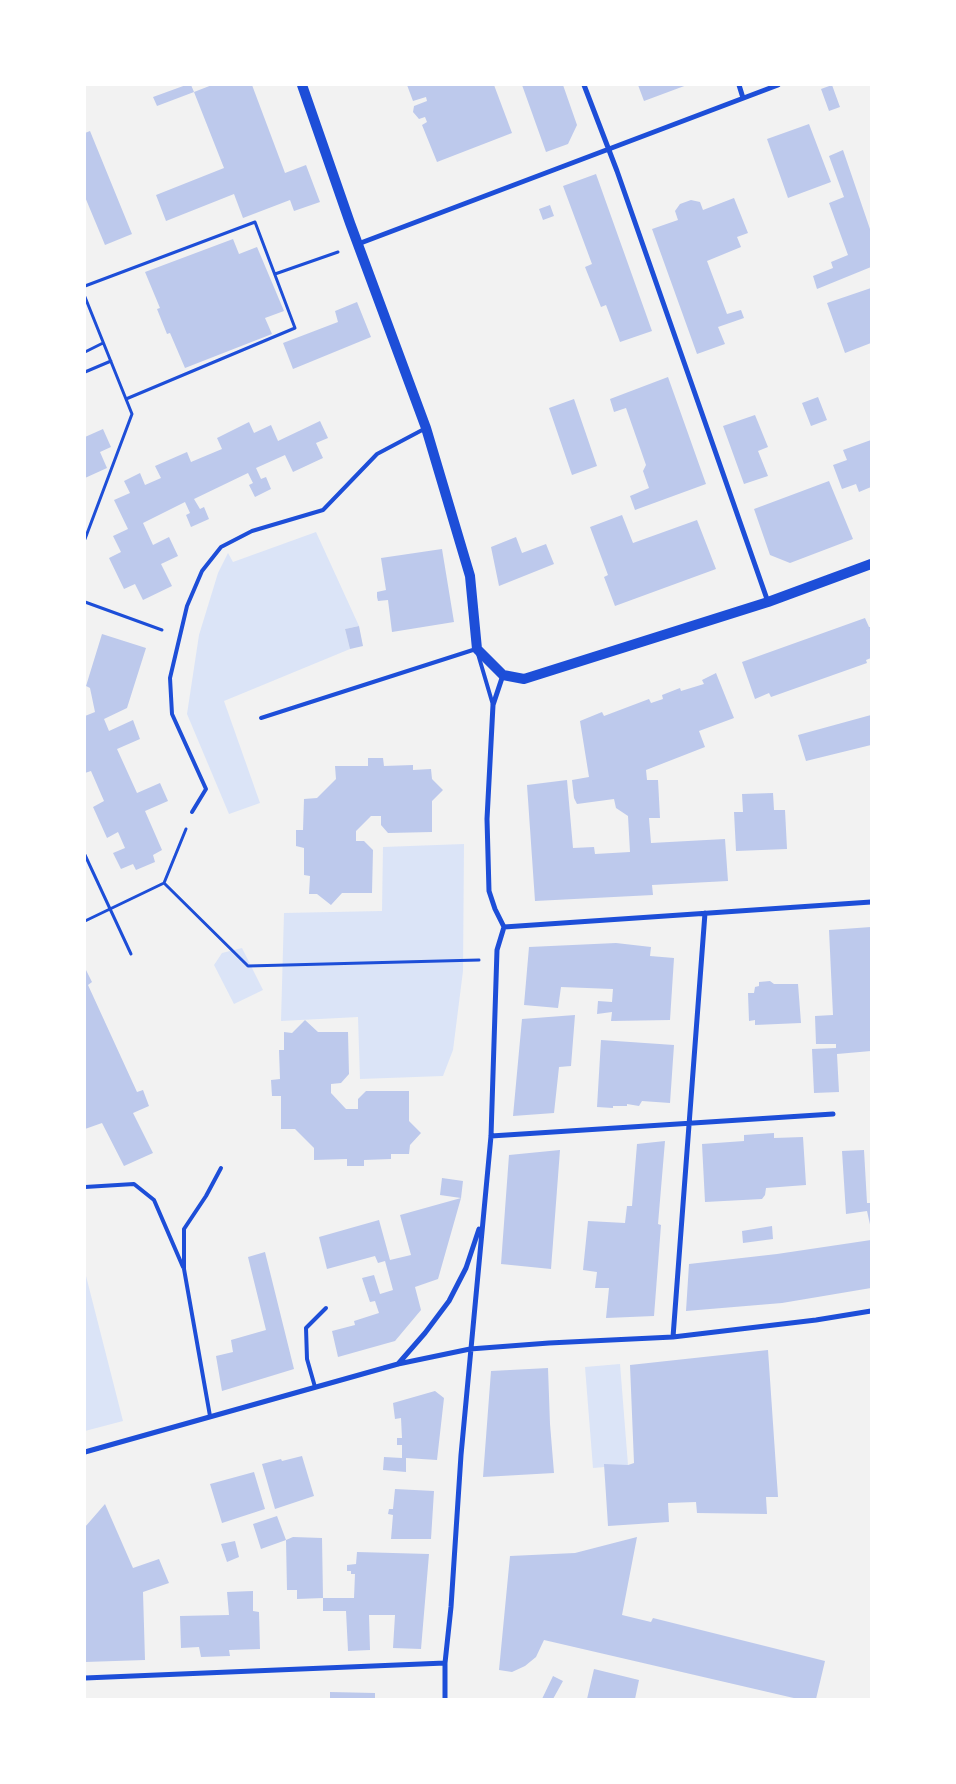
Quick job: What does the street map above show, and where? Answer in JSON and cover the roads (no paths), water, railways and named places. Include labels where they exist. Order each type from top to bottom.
[{"type":"main road","points":[[302,85],[426,428],[470,576],[476,649],[503,675],[524,679],[768,602],[871,564]]},
{"type":"street","points":[[584,85],[768,602]]},
{"type":"street","points":[[739,85],[743,98]]},
{"type":"street","points":[[358,244],[778,85]]},
{"type":"street","points":[[445,1699],[445,1663],[470,1348],[490,1136],[496,960],[504,927],[495,909],[489,890],[487,819],[493,705],[503,675]]},
{"type":"street","points":[[504,927],[871,902]]},
{"type":"street","points":[[673,1337],[705,913]]},
{"type":"street","points":[[490,1136],[833,1114]]},
{"type":"street","points":[[398,1364],[426,1333],[449,1300],[466,1268],[482,1219]]},
{"type":"street","points":[[85,1452],[398,1364],[470,1348],[549,1342],[673,1337],[816,1320],[871,1311]]},
{"type":"street","points":[[85,1678],[445,1663]]},
{"type":"lane","points":[[192,812],[206,789],[172,714],[170,678],[187,606],[202,571],[221,547],[252,531],[323,510],[377,454],[426,428]]},
{"type":"lane","points":[[261,718],[476,649],[493,705]]},
{"type":"lane","points":[[210,1416],[184,1269],[184,1229],[206,1196],[221,1168]]},
{"type":"lane","points":[[85,1187],[134,1184],[154,1200],[184,1269]]},
{"type":"lane","points":[[315,1387],[307,1359],[306,1328],[326,1308]]}]
